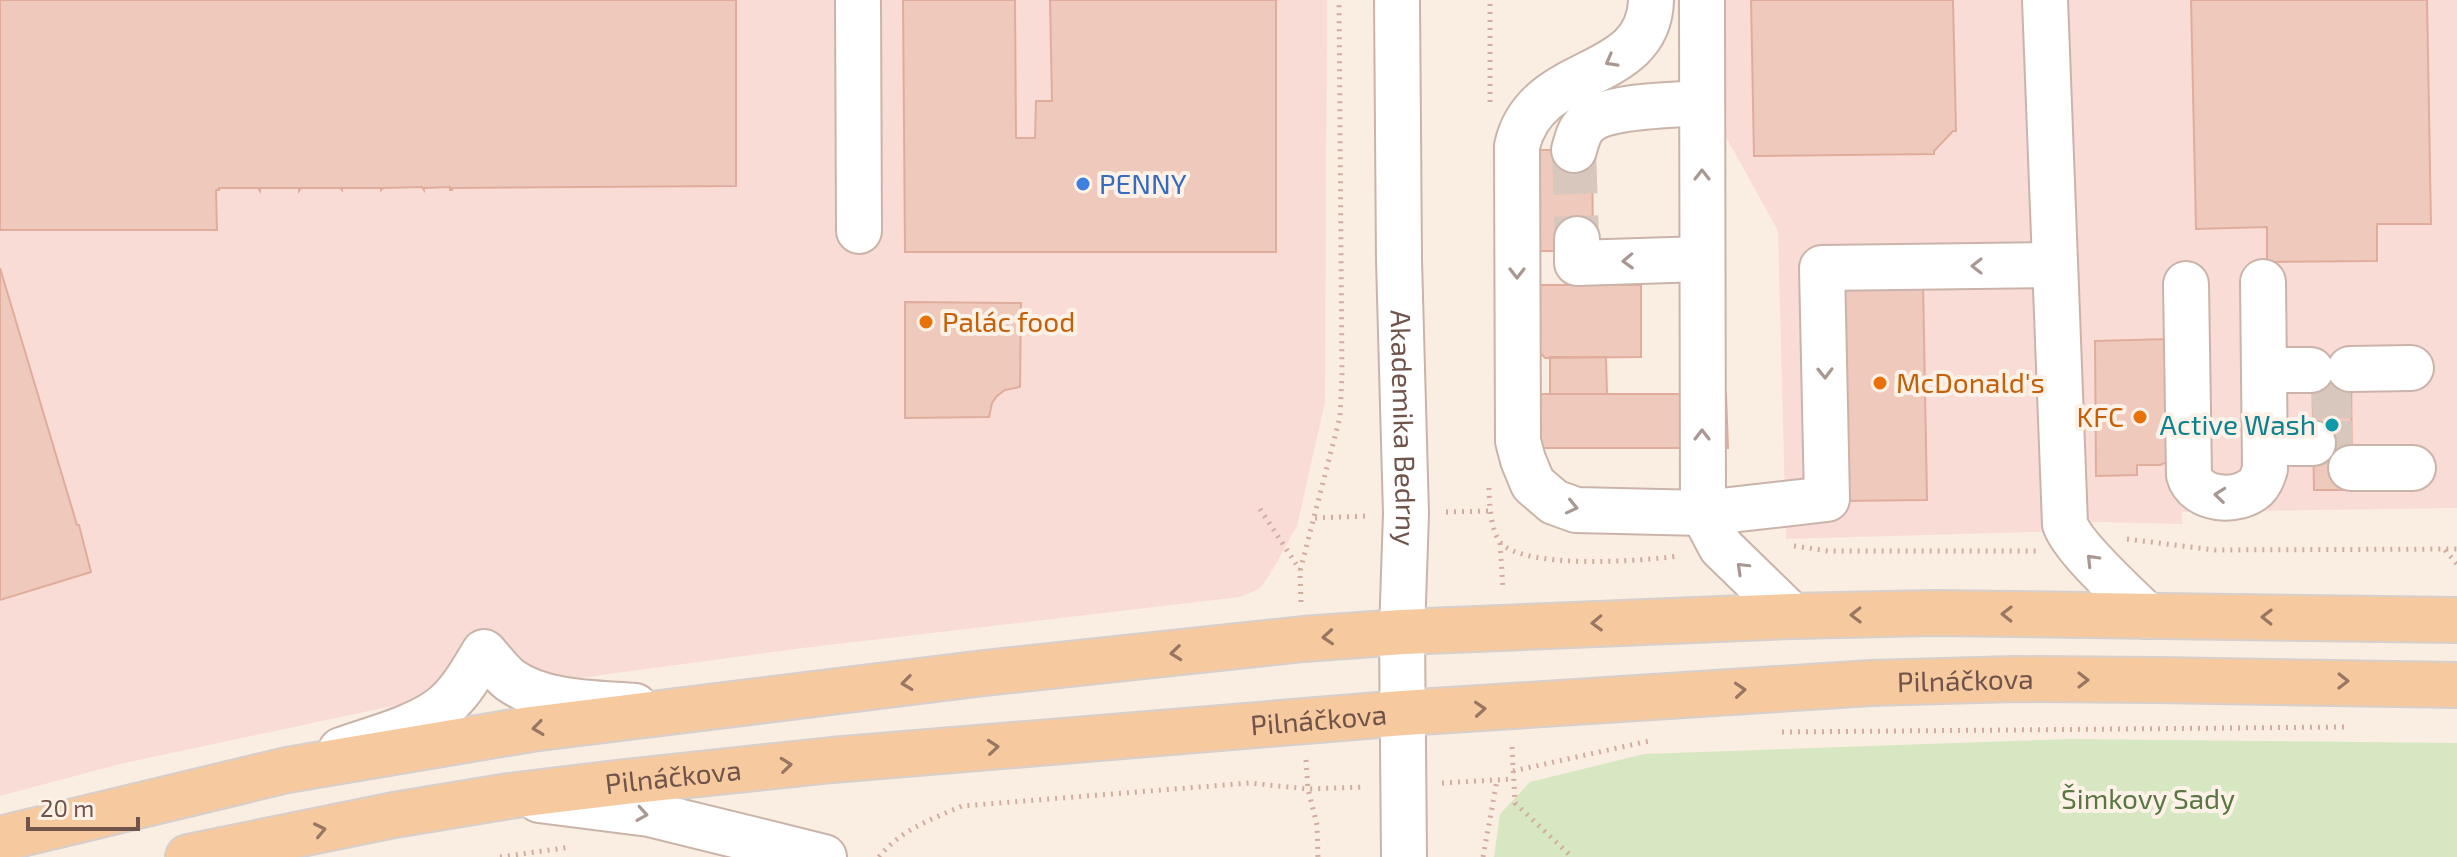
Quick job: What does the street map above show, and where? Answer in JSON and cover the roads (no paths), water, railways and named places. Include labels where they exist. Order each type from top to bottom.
[{"type":"main road","points":[[0,839],[287,770],[531,729],[1303,639],[1402,632],[1934,613],[2457,620]]},
{"type":"main road","name":"Pilnáčkova","points":[[188,857],[394,815],[509,796],[832,760],[1403,713],[1871,683],[2015,679],[2358,681],[2457,685]]},
{"type":"street","points":[[858,0],[874,92],[859,231]]},
{"type":"street","name":"Akademika Bedrny","points":[[1397,0],[1399,260],[1406,514],[1402,632],[1404,857]]},
{"type":"street","points":[[1651,0],[1649,22],[1639,41],[1622,55],[1542,100],[1520,130],[1517,146],[1518,441],[1533,484],[1554,502],[1576,510],[1712,530],[1827,499],[1822,268],[2056,275]]},
{"type":"street","points":[[1702,0],[1702,259],[1712,530],[1792,616]]},
{"type":"street","points":[[2045,0],[2063,513],[2067,531],[2077,545],[2147,616]]},
{"type":"street","points":[[1574,150],[1585,124],[1595,116],[1617,110],[1702,103]]},
{"type":"street","points":[[1577,239],[1577,263],[1702,259]]},
{"type":"street","points":[[2186,284],[2191,481],[2200,492],[2231,497],[2255,488],[2262,478],[2265,456],[2263,282]]},
{"type":"street","points":[[2264,384],[2411,382]]},
{"type":"street","points":[[2265,456],[2412,455]]},
{"type":"street","points":[[287,770],[422,720],[442,708],[462,687],[484,652],[510,680],[561,700],[680,710]]},
{"type":"street","points":[[509,796],[649,814],[824,857]]},
{"type":"tunnel","points":[[1574,150],[1577,239]]},
{"type":"tunnel","points":[[2312,397],[2351,396]]},
{"type":"tunnel","points":[[2313,443],[2352,443]]},
{"type":"place","name":"PENNY","points":[[1083,184]]},
{"type":"place","name":"Palác food","points":[[926,322]]},
{"type":"place","name":"McDonald's","points":[[1880,383]]},
{"type":"place","name":"KFC","points":[[2140,417]]},
{"type":"place","name":"Active Wash","points":[[2332,425]]},
{"type":"park label","name":"Šimkovy Sady","points":[[2148,799]]}]
